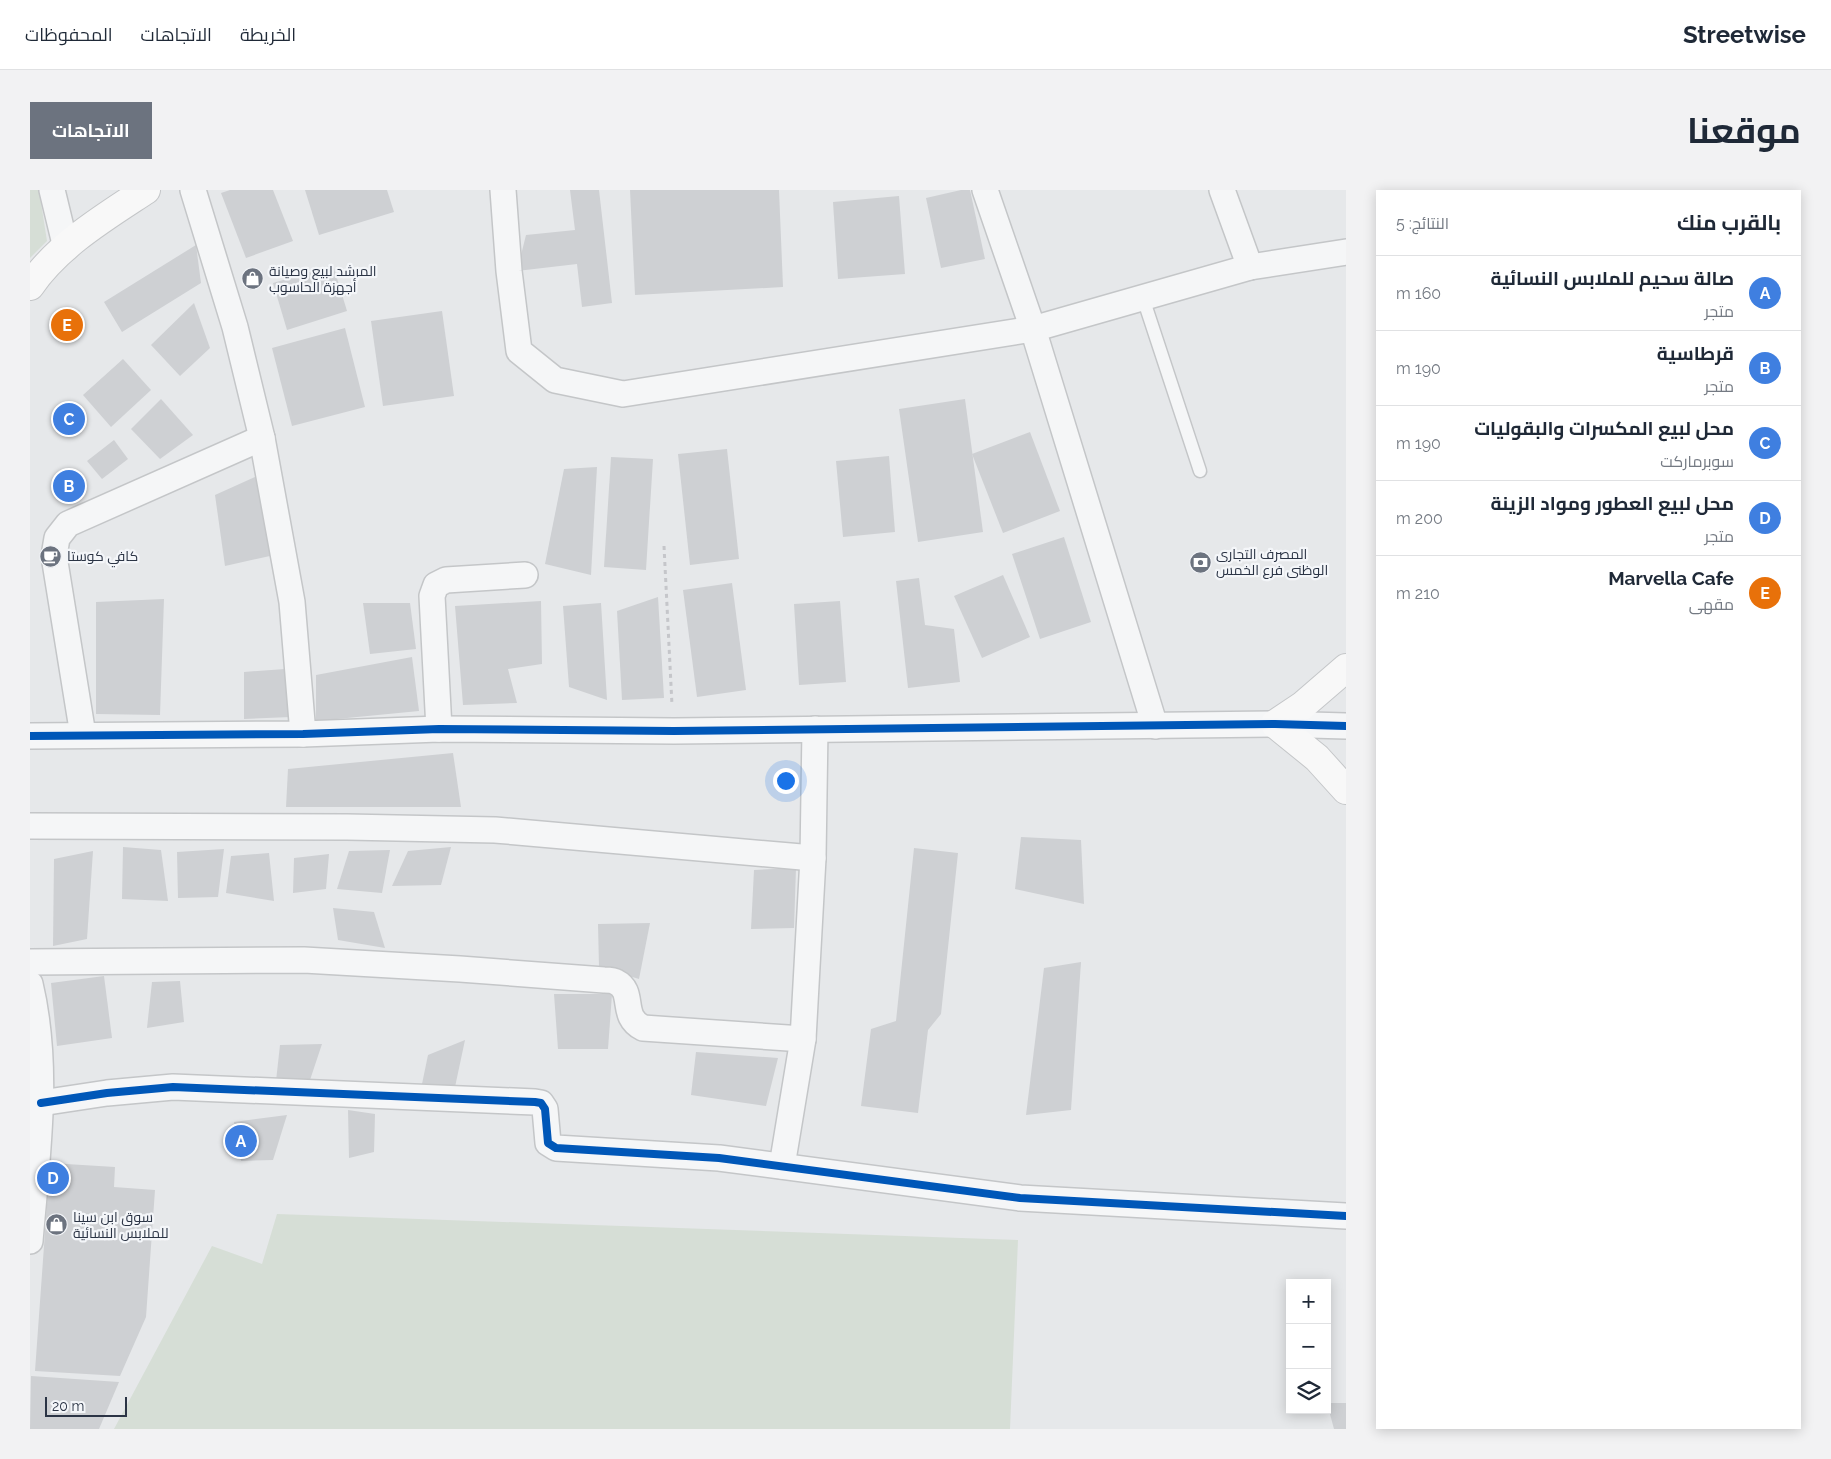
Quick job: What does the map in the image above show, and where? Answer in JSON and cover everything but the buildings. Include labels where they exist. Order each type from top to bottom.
[{"type":"street","points":[[52,190],[66,248]]},
{"type":"street","points":[[30,286],[39,273],[66,248],[108,215],[146,190]]},
{"type":"street","points":[[193,190],[235,327],[262,438],[292,602],[303,734]]},
{"type":"street","points":[[503,190],[518,351],[555,380],[622,394],[1033,329],[1250,267],[1346,252]]},
{"type":"street","points":[[985,190],[1033,329],[1155,726]]},
{"type":"street","points":[[1222,190],[1250,267]]},
{"type":"street","points":[[84,735],[54,556],[56,538],[68,524],[262,438]]},
{"type":"street","points":[[440,729],[432,596],[436,585],[446,580],[524,574]]},
{"type":"street","points":[[1275,724],[1302,706],[1346,668]]},
{"type":"street","points":[[1275,724],[1316,758],[1346,790]]},
{"type":"street","points":[[30,736],[303,734],[440,729],[674,731],[1275,724],[1346,726]]},
{"type":"street","points":[[782,1166],[803,1039],[813,858],[816,729]]},
{"type":"street","points":[[30,826],[347,826],[495,830],[813,858]]},
{"type":"street","points":[[30,962],[304,960],[604,980],[616,982],[626,992],[630,1016],[636,1024],[644,1028],[803,1039]]},
{"type":"street","points":[[30,984],[38,1037],[41,1103],[30,1241]]},
{"type":"street","points":[[41,1103],[173,1086],[535,1102],[541,1103],[545,1108],[548,1142],[556,1148],[719,1158],[1020,1198],[1346,1216]]},
{"type":"lane","points":[[1143,298],[1200,471]]},
{"type":"path","points":[[664,546],[674,731]]},
{"type":"shaded area","points":[[30,190],[39,190],[47,241],[30,258]]},
{"type":"shaded area","points":[[277,1214],[1018,1240],[1010,1429],[114,1429],[212,1246],[262,1264]]},
{"type":"cycle path","points":[[30,736],[303,734],[439,729],[674,731],[1275,724],[1346,726]]},
{"type":"cycle path","points":[[41,1103],[107,1093],[173,1087],[535,1102],[541,1103],[545,1109],[548,1143],[556,1148],[719,1158],[1020,1198],[1346,1216]]},
{"type":"place","name":"المرشد لبيع وصيانة أجهزة الحاسوب","points":[[253,279]]},
{"type":"place","name":"Marvella Cafe","points":[[67,325]]},
{"type":"place","name":"محل لبيع المكسرات والبقوليات","points":[[69,419]]},
{"type":"place","name":"قرطاسية","points":[[69,486]]},
{"type":"place","name":"كافي كوستا","points":[[51,556]]},
{"type":"place","name":"المصرف التجارى الوظنى فرع الخمس","points":[[1200,562]]},
{"type":"place","name":"صالة سحيم للملابس النسائية","points":[[241,1141]]},
{"type":"place","name":"محل لبيع العطور ومواد الزينة","points":[[53,1178]]},
{"type":"place","name":"سوق ابن سينا للملابس النسائية","points":[[57,1225]]}]
